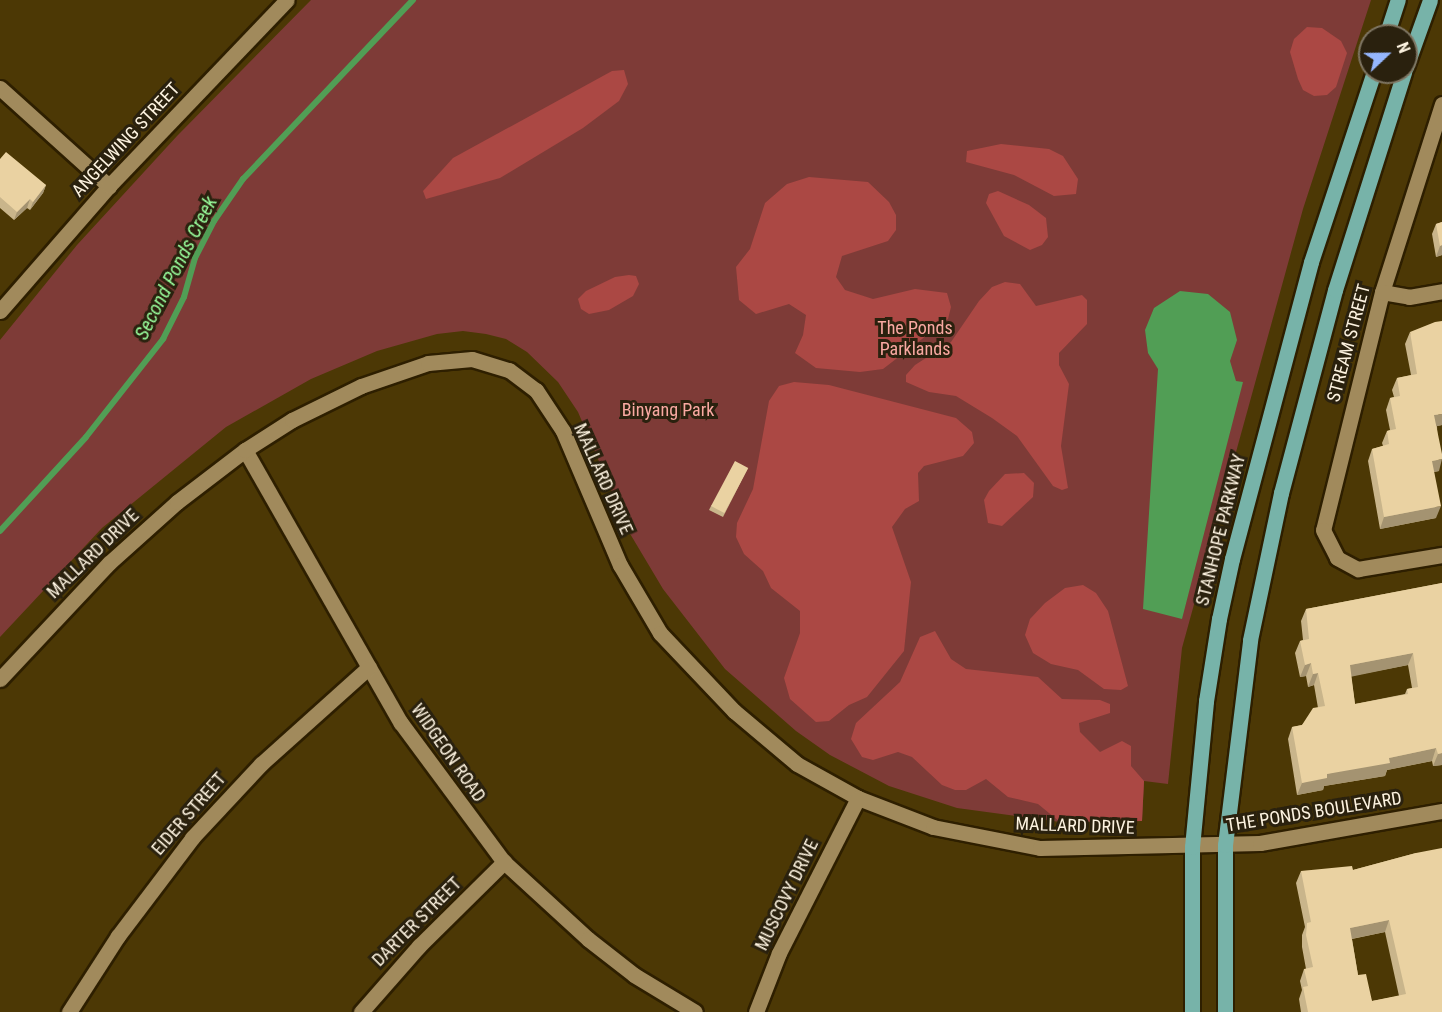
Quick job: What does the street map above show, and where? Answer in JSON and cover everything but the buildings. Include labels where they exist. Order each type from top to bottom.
[{"type":"main road","points":[[1390,24],[1398,0]]},
{"type":"main road","points":[[1418,34],[1430,0]]},
{"type":"main road","name":"STANHOPE PARKWAY","points":[[1192,1012],[1192,847],[1206,701],[1232,559],[1311,262],[1370,84]]},
{"type":"main road","points":[[1225,1012],[1224,845],[1243,682],[1278,503],[1335,290],[1400,84]]},
{"type":"street","name":"ANGELWING STREET","points":[[0,311],[109,186],[282,2]]},
{"type":"street","points":[[0,88],[109,186]]},
{"type":"street","name":"STREAM STREET","points":[[1442,104],[1382,292],[1323,530],[1337,558],[1348,566],[1369,569],[1442,555]]},
{"type":"street","points":[[1382,292],[1409,297],[1442,291]]},
{"type":"street","name":"MALLARD DRIVE","points":[[0,679],[109,562],[183,496],[245,450],[314,408],[361,386],[428,363],[471,359],[517,374],[536,390],[562,431],[620,565],[660,633],[734,711],[797,764],[858,798],[900,817],[1004,843],[1040,848],[1192,847]]},
{"type":"street","name":"WIDGEON ROAD","points":[[245,450],[369,667],[430,766],[504,862],[543,901],[633,975],[696,1012]]},
{"type":"street","name":"EIDER STREET","points":[[69,1012],[118,936],[199,830],[261,764],[369,667]]},
{"type":"street","name":"MUSCOVY DRIVE","points":[[756,1012],[779,953],[858,798]]},
{"type":"street","name":"THE PONDS BOULEVARD","points":[[1192,847],[1260,843],[1442,811]]},
{"type":"street","name":"DARTER STREET","points":[[361,1012],[419,946],[504,862]]},
{"type":"green space","name":"The Ponds Parklands","points":[[311,0],[1371,0],[1363,24],[1358,24],[1358,40],[1303,209],[1182,648],[1168,784],[1144,781],[1142,821],[1060,822],[957,808],[889,786],[830,755],[796,731],[725,669],[663,589],[629,532],[578,412],[558,382],[527,352],[506,339],[486,334],[463,331],[437,334],[377,351],[311,379],[226,427],[102,528],[0,637],[0,340],[77,245],[177,136]]},
{"type":"green space","points":[[1307,27],[1322,28],[1341,41],[1347,53],[1336,87],[1327,95],[1314,96],[1303,90],[1290,52],[1294,39]]},
{"type":"green space","points":[[624,70],[628,84],[619,101],[583,128],[500,178],[426,199],[423,191],[453,158],[612,71]]},
{"type":"green space","points":[[1001,144],[1049,149],[1063,156],[1078,179],[1076,194],[1054,196],[1014,175],[966,162],[967,151]]},
{"type":"green space","points":[[809,177],[868,182],[889,202],[896,215],[896,230],[888,241],[842,256],[836,277],[845,290],[873,299],[915,289],[947,293],[951,307],[948,319],[883,369],[860,372],[816,368],[795,353],[803,335],[806,315],[789,304],[756,314],[739,300],[736,267],[750,249],[765,203],[787,184]]},
{"type":"green space","points":[[998,191],[1029,205],[1046,218],[1048,237],[1042,245],[1030,250],[1004,236],[986,203],[989,194]]},
{"type":"green space","points":[[636,276],[639,284],[633,296],[609,310],[589,314],[581,309],[578,299],[586,291],[615,277]]},
{"type":"green space","points":[[1005,282],[1020,284],[1036,306],[1082,295],[1087,300],[1087,324],[1059,353],[1059,365],[1069,384],[1061,446],[1068,488],[1062,490],[1053,486],[1017,436],[992,418],[956,396],[929,392],[906,382],[906,375],[915,365],[951,342],[979,301],[992,287]]},
{"type":"green space","points":[[794,382],[829,385],[956,418],[972,432],[974,443],[963,456],[924,466],[918,473],[919,501],[905,509],[892,527],[911,582],[904,651],[867,697],[849,705],[829,721],[816,722],[790,699],[784,678],[800,633],[800,611],[771,588],[763,571],[744,554],[736,537],[737,523],[753,489],[769,401],[779,386]]},
{"type":"green space","points":[[1024,473],[1034,483],[1033,497],[1002,526],[988,523],[984,500],[989,491],[1005,474]]},
{"type":"green space","points":[[1083,585],[1096,593],[1108,611],[1128,686],[1121,690],[1104,689],[1078,670],[1051,664],[1033,653],[1025,635],[1030,619],[1045,603],[1065,588]]},
{"type":"green space","points":[[935,631],[951,659],[966,669],[1038,677],[1062,699],[1100,700],[1110,704],[1110,713],[1079,723],[1080,732],[1100,752],[1122,741],[1131,746],[1131,766],[1144,781],[1142,821],[1060,822],[1038,804],[1008,797],[986,779],[966,790],[955,790],[942,785],[912,757],[898,752],[873,760],[862,757],[851,739],[856,723],[900,682],[920,637]]},
{"type":"shaded area","points":[[1180,291],[1208,294],[1230,312],[1237,340],[1230,361],[1236,381],[1243,382],[1182,619],[1143,609],[1158,369],[1148,353],[1145,330],[1154,308]]},
{"type":"waterway","name":"Second Ponds Creek","points":[[0,531],[86,437],[163,339],[184,297],[195,258],[214,221],[243,179],[413,0]]},
{"type":"park label","name":"Binyang Park","points":[[668,410]]}]
